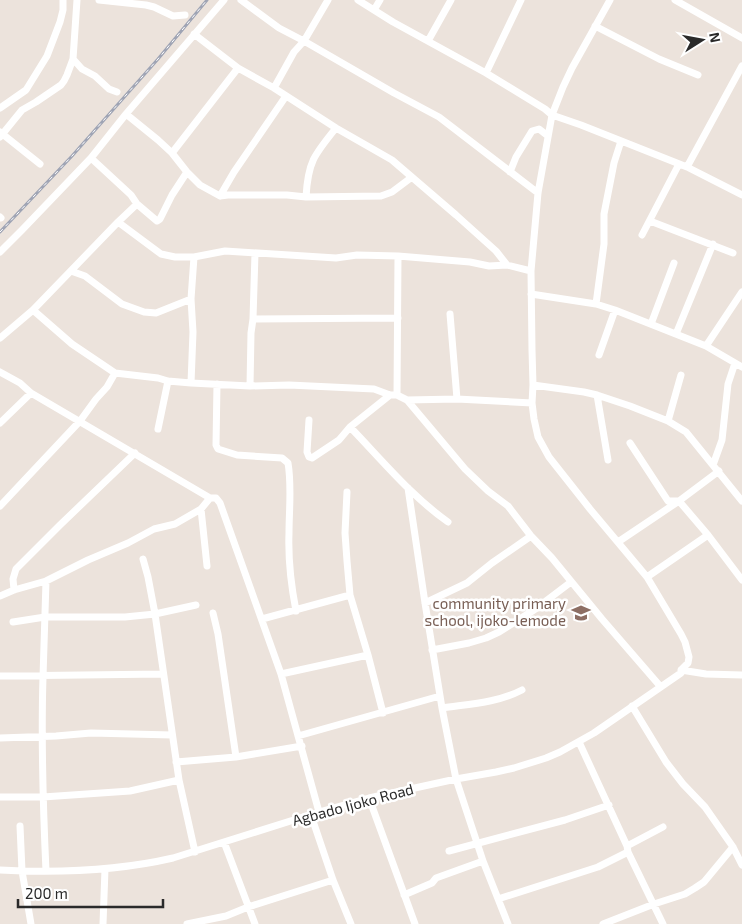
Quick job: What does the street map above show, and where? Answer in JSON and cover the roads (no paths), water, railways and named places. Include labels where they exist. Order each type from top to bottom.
[{"type":"street","points":[[0,108],[26,90],[38,70],[50,49],[60,22],[63,0]]},
{"type":"street","points":[[40,164],[1,134],[22,110],[61,85],[68,75],[73,59],[76,0]]},
{"type":"street","points":[[99,0],[146,3],[173,16],[185,15]]},
{"type":"street","points":[[0,252],[92,158],[126,114],[224,0]]},
{"type":"street","points":[[242,0],[279,28],[439,117],[538,193]]},
{"type":"street","points":[[274,88],[294,52],[304,41],[328,0]]},
{"type":"street","points":[[358,0],[545,108],[552,116],[581,124],[741,191]]},
{"type":"street","points":[[374,10],[380,0]]},
{"type":"street","points":[[428,41],[451,0]]},
{"type":"street","points":[[486,73],[520,0]]},
{"type":"street","points":[[610,0],[569,73],[552,116],[548,136],[538,193],[531,271],[532,403],[536,429],[542,445],[563,475],[647,577],[686,642],[689,657],[688,663],[681,670]]},
{"type":"street","points":[[675,0],[686,3],[742,38]]},
{"type":"street","points":[[595,26],[659,59],[698,76]]},
{"type":"street","points":[[194,34],[238,68],[392,160],[496,251],[507,264]]},
{"type":"street","points":[[73,59],[82,69],[95,76],[109,89],[117,92]]},
{"type":"street","points":[[687,167],[742,66]]},
{"type":"street","points":[[172,153],[238,68]]},
{"type":"street","points":[[220,196],[234,172],[286,96]]},
{"type":"street","points":[[126,114],[172,153],[187,172],[204,188],[220,196],[381,196],[392,192],[412,177]]},
{"type":"street","points":[[306,197],[307,178],[313,158],[336,128]]},
{"type":"street","points":[[510,172],[516,157],[532,131],[539,129],[548,136]]},
{"type":"street","points":[[596,304],[604,244],[604,214],[614,164],[621,141]]},
{"type":"street","points":[[92,158],[131,195],[137,204],[157,221],[160,219],[172,195],[187,172]]},
{"type":"street","points":[[642,235],[679,164]]},
{"type":"street","points":[[0,338],[33,310],[137,204]]},
{"type":"street","points":[[650,221],[734,253]]},
{"type":"street","points":[[118,222],[161,254],[175,257],[194,257],[224,251],[336,258],[357,255],[398,256],[470,262],[489,266],[507,264],[531,271]]},
{"type":"street","points":[[676,334],[713,244]]},
{"type":"street","points":[[250,386],[255,253]]},
{"type":"street","points":[[394,395],[398,318],[398,256]]},
{"type":"street","points":[[191,383],[193,332],[191,299],[194,257]]},
{"type":"street","points":[[651,324],[674,263]]},
{"type":"street","points":[[71,271],[85,276],[122,304],[144,312],[156,313],[191,299]]},
{"type":"street","points":[[706,346],[742,292]]},
{"type":"street","points":[[531,294],[596,304],[615,310],[706,346],[742,367]]},
{"type":"street","points":[[33,310],[72,344],[115,373],[191,383],[250,386],[354,387],[374,389],[407,400],[532,403]]},
{"type":"street","points":[[600,355],[615,310]]},
{"type":"street","points":[[450,314],[457,400]]},
{"type":"street","points":[[253,320],[398,318]]},
{"type":"street","points":[[713,464],[722,440],[728,384],[735,362]]},
{"type":"street","points":[[0,372],[20,383],[31,393],[210,498],[216,498],[220,503],[281,674],[319,812]]},
{"type":"street","points":[[0,506],[80,421],[107,387],[115,373]]},
{"type":"street","points":[[668,421],[681,375]]},
{"type":"street","points":[[158,429],[168,381]]},
{"type":"street","points":[[217,384],[216,445],[218,449],[237,455],[282,458],[288,463],[290,497],[289,561],[296,611]]},
{"type":"street","points":[[533,385],[597,395],[668,421],[686,432],[742,501]]},
{"type":"street","points":[[0,422],[31,393]]},
{"type":"street","points":[[309,420],[307,452],[309,457],[312,458],[339,440],[350,427],[394,395]]},
{"type":"street","points":[[597,395],[608,460]]},
{"type":"street","points":[[407,400],[465,469],[488,491],[508,506],[531,536],[552,558],[660,686]]},
{"type":"street","points":[[350,427],[408,488],[432,511],[448,522]]},
{"type":"street","points":[[630,443],[668,500],[679,501],[742,580]]},
{"type":"street","points":[[14,590],[13,579],[16,569],[135,453]]},
{"type":"street","points":[[618,542],[679,501],[719,471]]},
{"type":"street","points":[[408,488],[432,650],[456,778],[483,861],[508,924]]},
{"type":"street","points":[[346,492],[345,533],[350,595],[383,713]]},
{"type":"street","points":[[0,596],[46,581],[154,529],[175,524],[201,509],[210,498]]},
{"type":"street","points":[[201,509],[207,566]]},
{"type":"street","points":[[647,577],[708,535]]},
{"type":"street","points":[[425,604],[467,583],[531,536]]},
{"type":"street","points":[[143,559],[155,614],[178,780],[195,852]]},
{"type":"street","points":[[46,581],[42,736],[46,871]]},
{"type":"street","points":[[432,650],[469,643],[499,632],[534,610],[571,582]]},
{"type":"street","points":[[262,619],[350,595]]},
{"type":"street","points":[[13,622],[45,617],[125,617],[155,614],[196,605]]},
{"type":"street","points":[[213,613],[218,634],[236,757]]},
{"type":"street","points":[[281,674],[368,654]]},
{"type":"street","points":[[681,670],[706,674],[742,676]]},
{"type":"street","name":"Agbado Ijoko Road","points":[[0,870],[46,871],[140,865],[195,852],[319,812],[370,798],[456,778],[514,768],[560,752],[579,742],[681,673],[681,670]]},
{"type":"street","points":[[0,676],[163,674]]},
{"type":"street","points":[[442,708],[484,702],[509,696],[522,690]]},
{"type":"street","points":[[298,736],[440,696]]},
{"type":"street","points":[[632,706],[666,762],[683,784],[705,807],[733,847],[742,865]]},
{"type":"street","points":[[0,738],[90,734],[172,735]]},
{"type":"street","points":[[579,742],[663,924]]},
{"type":"street","points":[[176,762],[236,757],[302,746]]},
{"type":"street","points":[[0,797],[43,798],[130,791],[178,780]]},
{"type":"street","points":[[370,798],[415,924]]},
{"type":"street","points":[[449,851],[565,820],[609,805]]},
{"type":"street","points":[[311,815],[333,880],[351,924]]},
{"type":"street","points":[[20,826],[22,871],[31,924]]},
{"type":"street","points":[[498,899],[598,867],[663,827]]},
{"type":"street","points":[[224,842],[255,924]]},
{"type":"street","points":[[603,924],[685,894],[704,882],[733,847]]},
{"type":"street","points":[[404,895],[432,883],[436,878],[483,861]]},
{"type":"street","points":[[103,924],[104,868]]},
{"type":"street","points":[[187,924],[226,916],[248,907],[333,880]]},
{"type":"railway","points":[[0,232],[72,156],[158,59],[207,0]]},
{"type":"place","name":"community primary school, ijoko-lemode","points":[[581,613]]}]
